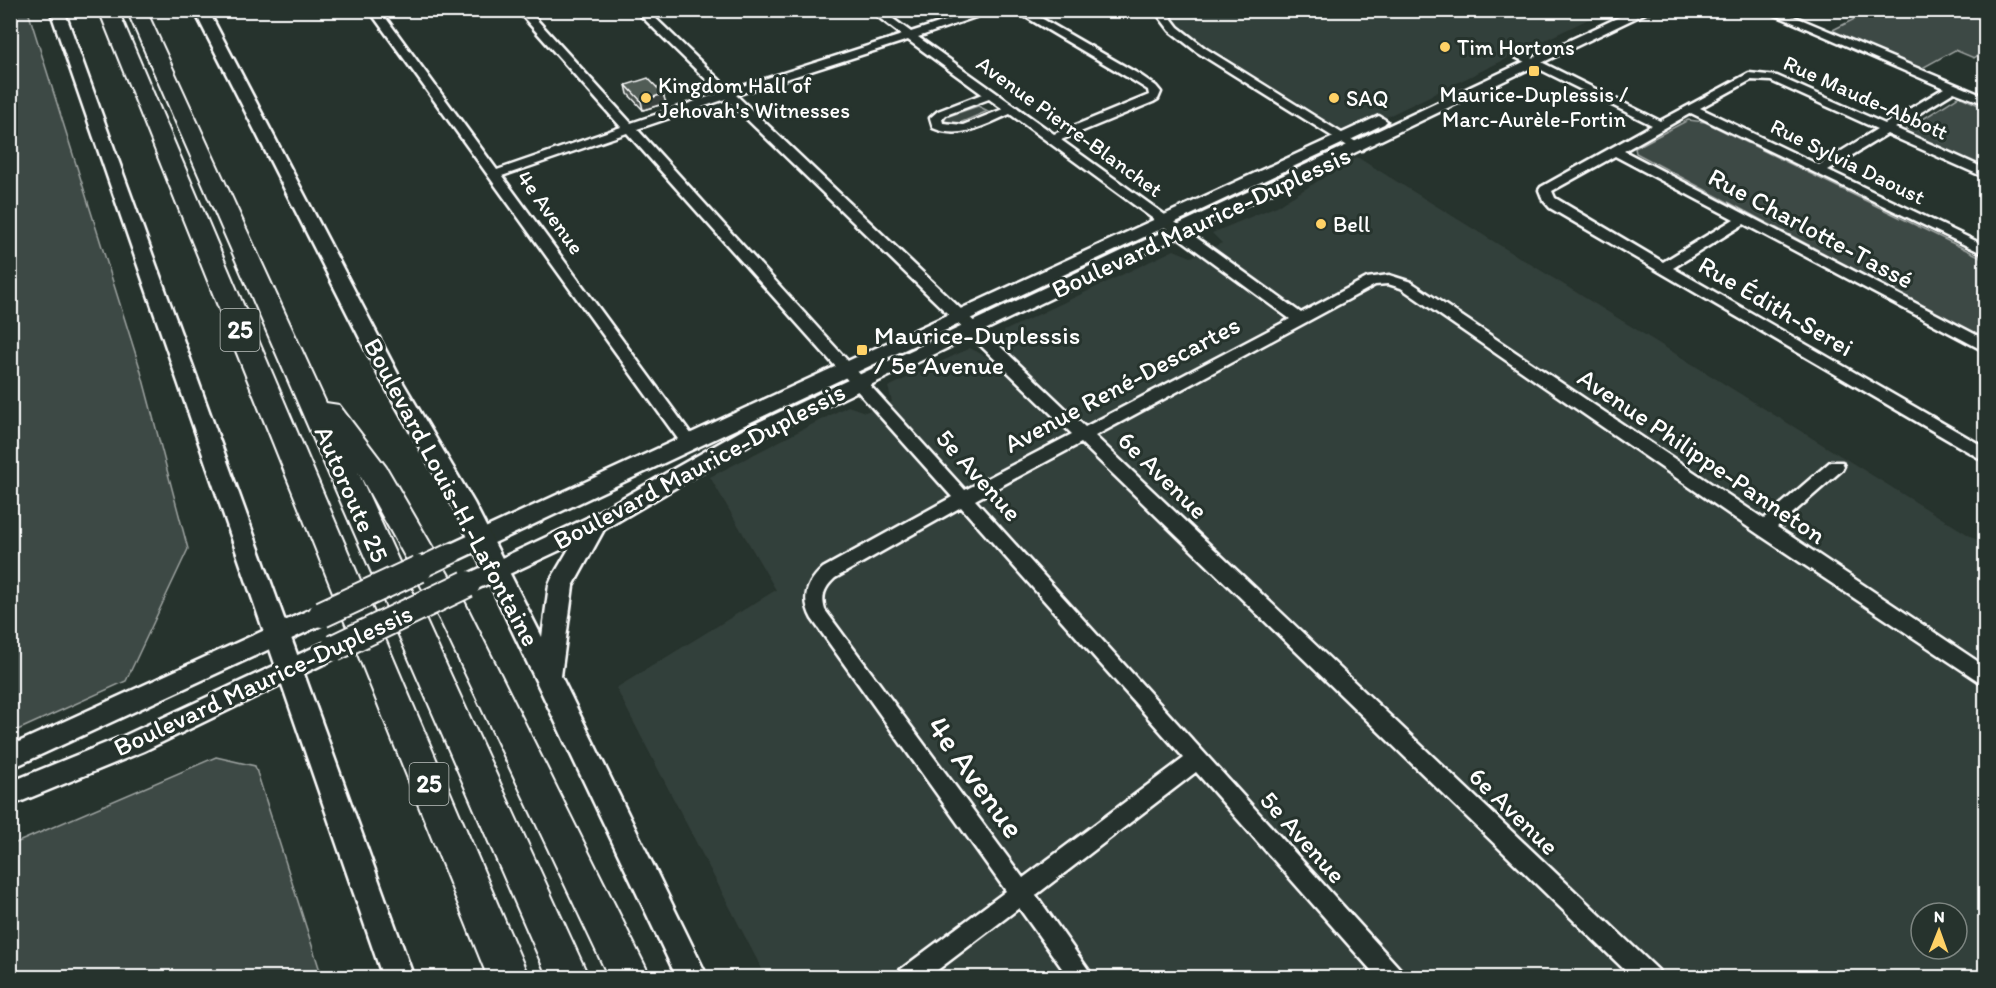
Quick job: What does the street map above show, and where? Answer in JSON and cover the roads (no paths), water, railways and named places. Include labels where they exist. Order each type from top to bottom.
[{"type":"highway","name":"Autoroute 25","points":[[108,10],[509,978]]},
{"type":"highway","name":"Autoroute 25","points":[[136,10],[569,978]]},
{"type":"highway","points":[[297,369],[376,475],[413,538],[497,700],[631,978]]},
{"type":"highway","points":[[485,920],[500,978]]},
{"type":"main road","points":[[57,10],[399,978]]},
{"type":"main road","name":"Boulevard Louis-H.-Lafontaine","points":[[201,10],[389,376],[463,503],[549,675],[693,978]]},
{"type":"main road","points":[[549,675],[561,585],[595,524]]},
{"type":"street","name":"4e Avenue","points":[[374,10],[689,442]]},
{"type":"street","name":"5e Avenue","points":[[522,10],[964,498],[1393,978]]},
{"type":"street","name":"6e Avenue","points":[[640,10],[1650,978]]},
{"type":"street","name":"Avenue Pierre-Blanchet","points":[[874,10],[1299,318]]},
{"type":"street","points":[[494,175],[728,94],[991,10]]},
{"type":"street","points":[[1019,10],[1064,39],[1102,56],[1152,88],[1155,93],[1154,97],[1149,100],[1053,139]]},
{"type":"street","points":[[1159,10],[1174,29],[1201,50],[1358,147]]},
{"type":"street","name":"Boulevard Maurice-Duplessis","points":[[10,794],[143,739],[595,524],[960,316],[1614,10]]},
{"type":"street","name":"Boulevard Maurice-Duplessis","points":[[10,758],[689,442],[973,329],[1646,10]]},
{"type":"street","points":[[1769,10],[1986,101]]},
{"type":"street","points":[[1519,55],[1660,125]]},
{"type":"street","name":"Rue Maude-Abbott","points":[[1546,195],[1545,190],[1549,186],[1749,76],[1760,75],[1773,78],[1986,174]]},
{"type":"street","points":[[1820,170],[1953,87]]},
{"type":"street","points":[[990,95],[942,112],[936,118],[936,125],[947,130],[960,130],[1011,110]]},
{"type":"street","name":"Rue Sylvia Daoust","points":[[1692,109],[1986,251]]},
{"type":"street","name":"Rue Charlotte-Tassé","points":[[1615,151],[1986,347]]},
{"type":"street","name":"Rue Édith-Serei","points":[[1546,195],[1555,205],[1986,456]]},
{"type":"street","points":[[1663,268],[1743,219]]},
{"type":"street","name":"Avenue René-Descartes","points":[[818,614],[813,604],[814,592],[819,582],[829,573],[1299,318],[1372,281],[1389,279]]},
{"type":"street","name":"Avenue Philippe-Panneton","points":[[1389,279],[1406,285],[1764,530],[1986,678]]},
{"type":"street","points":[[1764,530],[1836,466]]},
{"type":"street","name":"4e Avenue","points":[[818,614],[1083,978]]},
{"type":"street","points":[[908,978],[1197,760]]},
{"type":"place","name":"Tim Hortons","points":[[1445,47]]},
{"type":"place","name":"Maurice-Duplessis / Marc-Aurèle-Fortin","points":[[1534,71]]},
{"type":"place","name":"Kingdom Hall of Jehovah's Witnesses","points":[[646,98]]},
{"type":"place","name":"SAQ","points":[[1334,98]]},
{"type":"place","name":"Bell","points":[[1321,224]]},
{"type":"place","name":"Maurice-Duplessis / 5e Avenue","points":[[862,350]]}]
